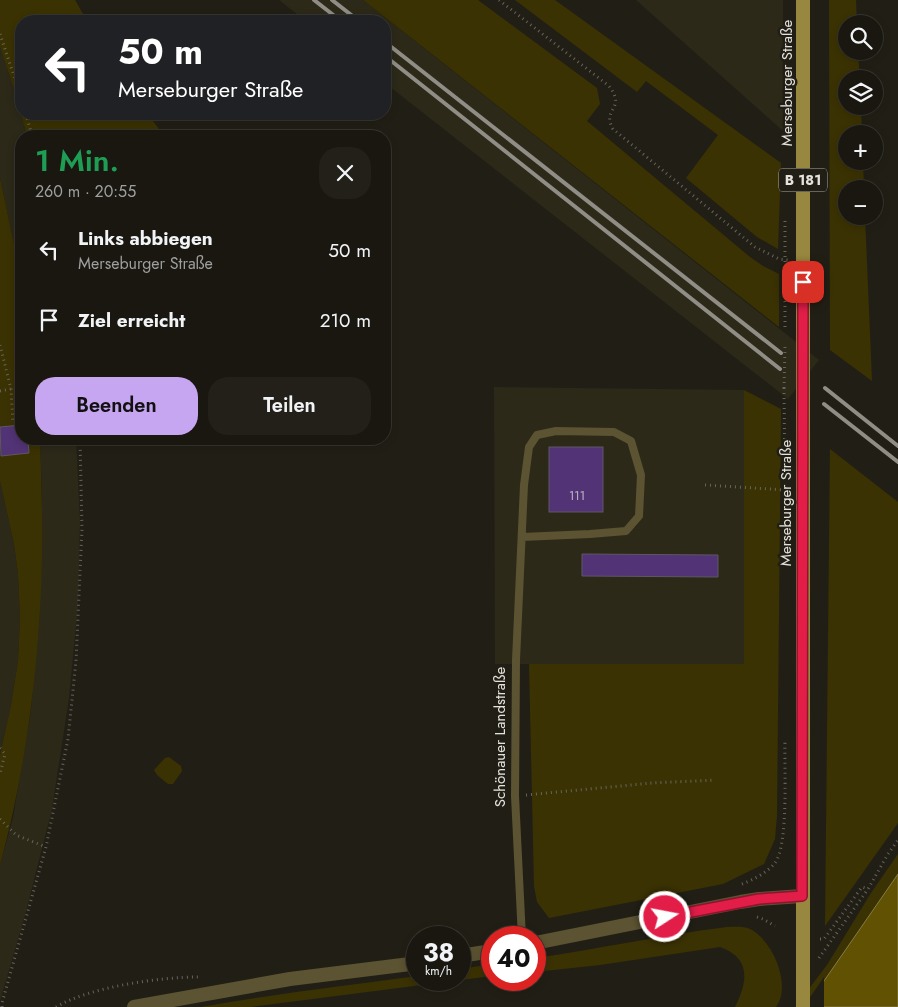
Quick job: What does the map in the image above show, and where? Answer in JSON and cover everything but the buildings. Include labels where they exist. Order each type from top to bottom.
[{"type":"main road","name":"Merseburger Straße","points":[[803,1007],[804,0]]},
{"type":"street","points":[[546,941],[740,902],[802,896]]},
{"type":"street","points":[[134,1007],[281,981],[406,965]]},
{"type":"lane","name":"Schönauer Landstraße","points":[[521,926],[515,796],[516,664],[524,485],[529,446],[537,435],[556,431],[614,432],[631,441],[641,475],[639,516],[626,531],[522,537]]},
{"type":"path","points":[[499,0],[609,86],[617,98],[609,118],[613,129],[755,247],[779,259],[803,263]]},
{"type":"path","points":[[0,34],[15,78]]},
{"type":"path","points":[[0,345],[11,389],[13,423]]},
{"type":"path","points":[[785,346],[785,558]]},
{"type":"path","points":[[0,391],[15,388]]},
{"type":"path","points":[[2,1007],[46,847],[68,739],[76,661],[82,529],[80,445]]},
{"type":"path","points":[[705,485],[785,490]]},
{"type":"path","points":[[738,885],[764,872],[775,863],[779,854],[784,824],[785,736]]},
{"type":"path","points":[[0,748],[5,754],[0,774]]},
{"type":"path","points":[[515,796],[652,783],[715,780]]},
{"type":"path","points":[[0,819],[16,835],[46,847]]},
{"type":"path","points":[[818,960],[868,888],[898,840]]},
{"type":"path","points":[[820,939],[824,939],[862,887],[868,888]]},
{"type":"shaded area","points":[[0,0],[75,0],[84,15],[15,15],[15,93],[0,47]]},
{"type":"shaded area","points":[[279,0],[363,0],[382,15],[298,15]]},
{"type":"shaded area","points":[[363,0],[478,0],[597,88],[600,104],[587,121],[750,257],[779,274],[779,327],[391,22],[391,15],[382,15]]},
{"type":"shaded area","points":[[515,0],[555,0],[781,163],[778,249],[757,237],[686,178],[718,135],[646,81],[637,92]]},
{"type":"shaded area","points":[[636,0],[783,0],[783,131]]},
{"type":"shaded area","points":[[829,0],[856,0],[857,15],[838,15],[838,60],[859,60],[859,70],[838,70],[838,115],[861,115],[862,125],[838,125],[838,170],[863,170],[864,180],[838,180],[838,225],[865,225],[872,381],[830,350]]},
{"type":"shaded area","points":[[391,22],[819,360],[788,399],[391,88]]},
{"type":"shaded area","points":[[0,47],[15,93],[15,120],[23,120],[25,130],[15,130],[15,249],[0,178]]},
{"type":"shaded area","points":[[23,120],[152,120],[160,130],[25,130]]},
{"type":"shaded area","points":[[0,178],[15,249],[15,445],[40,445],[42,557],[35,673],[25,751],[0,865],[0,755],[18,661],[20,618],[18,574],[14,544],[0,481]]},
{"type":"shaded area","points":[[494,387],[744,390],[744,664],[495,664]]},
{"type":"shaded area","points":[[744,390],[781,409],[777,816],[775,839],[764,864],[723,884],[549,918],[537,902],[534,886],[529,664],[744,664]]},
{"type":"shaded area","points":[[40,445],[76,445],[80,521],[78,604],[69,698],[52,809],[24,919],[0,1001],[0,865],[13,818],[31,710],[39,624],[42,498]]},
{"type":"shaded area","points":[[830,449],[898,502],[898,823],[825,926]]},
{"type":"shaded area","points":[[0,481],[14,544],[18,574],[20,618],[18,661],[0,755]]},
{"type":"shaded area","points":[[169,757],[181,766],[182,771],[173,784],[168,784],[154,770],[165,758]]},
{"type":"shaded area","points":[[898,854],[898,874],[806,1007],[795,1007],[827,965],[871,893]]},
{"type":"shaded area","points":[[898,874],[898,1007],[806,1007]]},
{"type":"shaded area","points":[[727,927],[742,927],[750,929],[758,935],[773,953],[781,976],[782,988],[776,1007],[735,1007],[742,988],[744,971],[737,957],[720,947],[600,965],[546,971],[546,956]]},
{"type":"shaded area","points":[[481,966],[481,977],[471,979],[471,967]]},
{"type":"shaded area","points":[[406,977],[406,987],[251,1007],[201,1007]]},
{"type":"pier","points":[[824,977],[824,1007],[804,1007],[804,1006]]},
{"type":"railway","points":[[314,0],[333,15]]},
{"type":"railway","points":[[332,0],[351,15]]},
{"type":"railway","points":[[391,47],[781,353]]},
{"type":"railway","points":[[391,61],[780,369]]},
{"type":"railway","points":[[825,388],[898,446]]},
{"type":"railway","points":[[824,404],[898,462]]},
{"type":"route","points":[[665,917],[759,899],[802,896],[803,282]]}]
